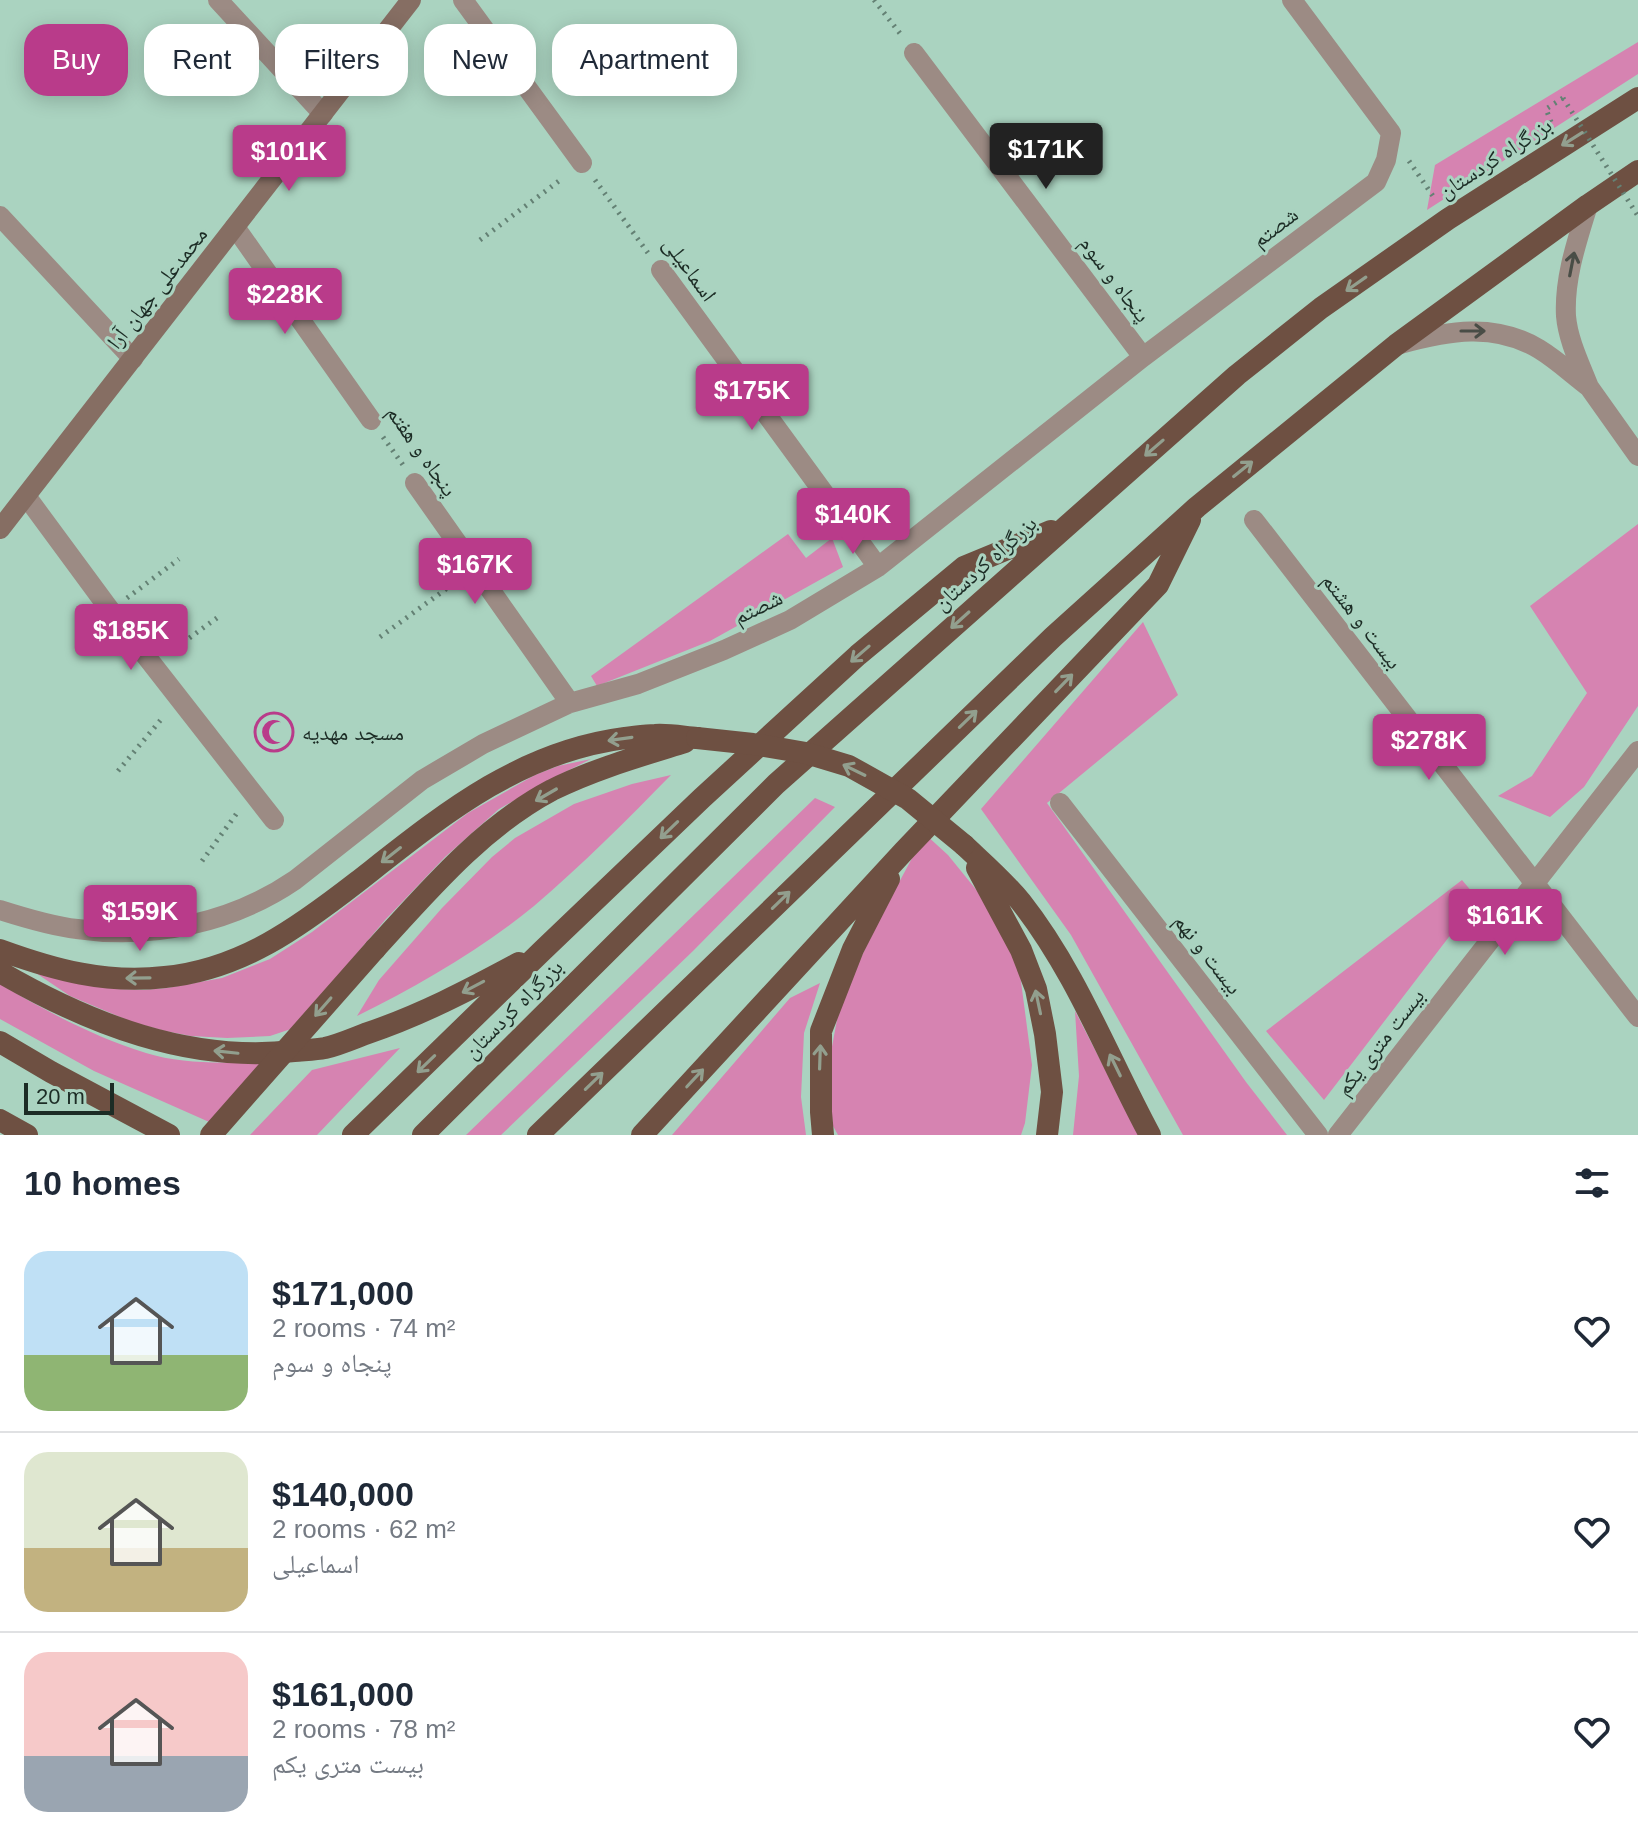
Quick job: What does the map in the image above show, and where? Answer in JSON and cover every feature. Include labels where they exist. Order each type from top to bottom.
[{"type":"highway","name":"بزرگراه کردستان","points":[[423,1135],[776,784],[1237,375],[1321,308],[1448,219],[1638,98]]},
{"type":"highway","points":[[538,1135],[1041,648],[1197,507],[1396,345],[1638,171]]},
{"type":"highway","points":[[642,1135],[904,851],[1158,585],[1197,507]]},
{"type":"highway","points":[[361,1128],[702,798],[858,655],[964,567],[1067,525]]},
{"type":"highway","points":[[0,950],[47,967],[92,976],[131,979],[167,977],[202,970],[243,957],[290,931],[482,789],[552,755],[581,746],[656,735],[753,744],[806,753],[849,766],[908,799],[993,872],[1020,900],[1056,953],[1150,1135]]},
{"type":"highway","points":[[211,1135],[375,949],[486,835],[552,790],[624,760],[697,738]]},
{"type":"highway","points":[[964,845],[1021,950],[1036,989],[1052,1092],[1047,1135]]},
{"type":"highway","points":[[823,1135],[821,1031],[853,949],[904,851]]},
{"type":"highway","points":[[0,972],[75,1011],[147,1038],[262,1055],[325,1048],[402,1021],[448,1001],[542,951]]},
{"type":"highway","points":[[0,1042],[169,1135]]},
{"type":"highway","points":[[0,1120],[27,1135]]},
{"type":"main road","name":"محمدعلی جهان آرا","points":[[0,529],[411,0]]},
{"type":"street","points":[[218,0],[323,114]]},
{"type":"street","points":[[463,0],[582,163]]},
{"type":"street","points":[[1292,0],[1391,133]]},
{"type":"street","name":"پنجاه و سوم","points":[[914,53],[1143,357]]},
{"type":"street","name":"شصتم","points":[[0,910],[79,930],[139,931],[170,929],[246,908],[274,894],[301,875],[422,780],[483,744],[570,703],[638,684],[790,620],[878,567],[1143,357],[1376,182],[1386,160],[1391,133]]},
{"type":"street","points":[[1588,205],[1572,258],[1567,290],[1566,315],[1570,337],[1589,387],[1638,456]]},
{"type":"street","points":[[0,216],[133,359]]},
{"type":"street","name":"پنجاه و هفتم","points":[[235,227],[371,420]]},
{"type":"street","name":"اسماعیلی","points":[[661,270],[878,567]]},
{"type":"street","points":[[1396,345],[1455,331],[1487,331],[1538,349],[1589,387]]},
{"type":"street","name":"پنجاه و هفتم","points":[[415,483],[570,703]]},
{"type":"street","points":[[26,496],[110,610],[274,820]]},
{"type":"street","name":"بیست و هشتم","points":[[1254,520],[1638,1017]]},
{"type":"street","name":"بیست متری یکم","points":[[1338,1135],[1638,751]]},
{"type":"street","name":"بیست و نهم","points":[[1060,803],[1318,1135]]},
{"type":"path","points":[[874,0],[914,53]]},
{"type":"path","points":[[1546,109],[1563,98],[1638,216]]},
{"type":"path","points":[[1391,133],[1448,219]]},
{"type":"path","points":[[480,240],[582,163]]},
{"type":"path","name":"اسماعیلی","points":[[582,163],[661,270]]},
{"type":"path","name":"پنجاه و هفتم","points":[[371,420],[415,483]]},
{"type":"path","points":[[110,610],[179,559]]},
{"type":"path","points":[[380,637],[475,568]]},
{"type":"path","points":[[153,665],[221,615]]},
{"type":"path","points":[[118,771],[179,697]]},
{"type":"path","points":[[202,861],[252,792]]},
{"type":"shaded area","points":[[1638,42],[1638,74],[1427,210],[1435,165]]},
{"type":"shaded area","points":[[1638,524],[1638,706],[1584,787],[1550,817],[1498,796],[1532,776],[1587,693],[1530,606]]},
{"type":"shaded area","points":[[788,534],[806,558],[832,538],[843,567],[710,641],[597,686],[591,676]]},
{"type":"shaded area","points":[[1143,622],[1178,695],[1047,803],[1287,1135],[1183,1135],[1071,935],[981,809]]},
{"type":"shaded area","points":[[591,759],[499,809],[445,857],[385,920],[294,1028],[270,1036],[227,1038],[165,1031],[132,1022],[70,996],[33,971],[116,989],[167,988],[222,978],[270,959],[312,932],[468,813],[535,775]]},
{"type":"shaded area","points":[[671,775],[534,906],[448,966],[357,1016],[379,980],[442,908],[515,838],[574,804],[632,784]]},
{"type":"shaded area","points":[[815,798],[835,807],[693,951],[501,1135],[466,1135]]},
{"type":"shaded area","points":[[925,834],[948,855],[978,892],[1007,942],[1020,974],[1032,1065],[1021,1135],[838,1135],[833,1126],[827,1073],[840,1004],[874,929]]},
{"type":"shaded area","points":[[1462,880],[1478,899],[1324,1100],[1266,1031]]},
{"type":"shaded area","points":[[820,983],[804,1033],[801,1097],[806,1135],[672,1135],[790,998]]},
{"type":"shaded area","points":[[0,984],[71,1023],[146,1053],[191,1061],[269,1061],[216,1125],[94,1071],[0,1019]]},
{"type":"shaded area","points":[[1075,1011],[1139,1135],[1073,1135],[1079,1076]]},
{"type":"shaded area","points":[[400,1048],[317,1135],[250,1135],[312,1070]]},
{"type":"place","name":"مسجد مهدیه","points":[[274,732]]}]
